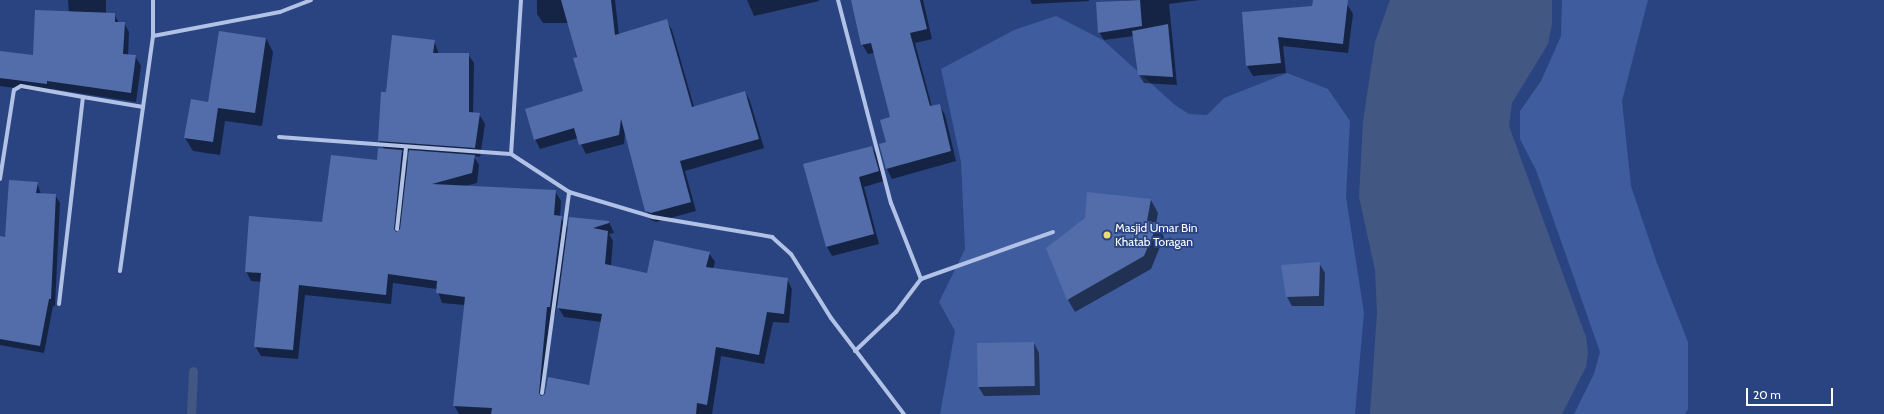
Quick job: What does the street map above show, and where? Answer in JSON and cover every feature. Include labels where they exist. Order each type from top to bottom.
[{"type":"street","points":[[120,271],[153,36],[153,0]]},
{"type":"street","points":[[153,36],[280,12],[311,0]]},
{"type":"street","points":[[511,154],[521,0]]},
{"type":"street","points":[[838,0],[890,203],[921,279]]},
{"type":"street","points":[[0,179],[14,90],[21,86],[142,107]]},
{"type":"street","points":[[59,304],[83,97]]},
{"type":"street","points":[[279,137],[406,148],[511,154],[569,192],[654,217],[772,237],[791,254],[855,350],[904,414]]},
{"type":"street","points":[[397,229],[406,148]]},
{"type":"street","points":[[542,393],[569,192]]},
{"type":"street","points":[[855,350],[896,312],[921,279],[1053,232]]},
{"type":"shaded area","points":[[1390,0],[1552,0],[1552,24],[1548,44],[1512,103],[1509,126],[1586,337],[1588,353],[1586,367],[1562,414],[1370,414],[1377,313],[1375,270],[1359,197],[1363,121],[1375,42]]},
{"type":"shaded area","points":[[1562,0],[1648,0],[1622,101],[1631,186],[1657,263],[1688,342],[1688,409],[1685,414],[1574,414],[1594,374],[1600,352],[1536,170],[1520,139],[1520,111],[1541,81],[1561,36]]},
{"type":"shaded area","points":[[1056,16],[1103,40],[1175,105],[1189,114],[1207,115],[1224,98],[1287,73],[1328,89],[1350,121],[1346,197],[1364,313],[1355,414],[940,414],[955,331],[939,302],[965,249],[961,162],[941,69],[1014,30]]},
{"type":"building","points":[[561,0],[611,0],[615,35],[667,19],[692,107],[745,91],[759,139],[680,161],[691,202],[651,213],[645,211],[621,119],[619,135],[579,145],[574,128],[534,140],[525,109],[583,91],[573,58],[577,57]]},
{"type":"building","points":[[851,0],[920,0],[927,29],[910,33],[930,106],[940,104],[951,151],[886,169],[879,144],[886,142],[880,120],[890,117],[871,43],[861,45]]},
{"type":"building","points":[[1140,0],[1142,26],[1098,33],[1096,2]]},
{"type":"building","points":[[1313,0],[1348,0],[1343,44],[1278,37],[1281,63],[1246,66],[1242,12],[1312,6]]},
{"type":"building","points":[[35,10],[115,13],[115,22],[125,22],[123,54],[136,55],[131,93],[47,81],[47,84],[0,78],[0,51],[33,55]]},
{"type":"building","points":[[1168,24],[1173,77],[1138,75],[1132,31]]},
{"type":"building","points":[[219,31],[266,38],[255,113],[218,108],[213,142],[184,138],[191,99],[208,102]]},
{"type":"building","points":[[392,35],[435,40],[433,53],[469,53],[469,112],[480,113],[475,148],[378,141],[381,92],[386,92]]},
{"type":"building","points":[[872,146],[879,171],[859,177],[874,234],[826,247],[803,164]]},
{"type":"building","points":[[378,148],[402,150],[394,229],[396,232],[400,229],[409,150],[475,155],[472,173],[432,184],[556,190],[554,215],[562,216],[550,307],[547,307],[539,393],[541,396],[545,394],[548,377],[589,385],[602,314],[557,308],[569,217],[609,221],[609,223],[593,228],[608,231],[605,264],[647,273],[654,240],[710,252],[706,267],[788,278],[784,314],[767,312],[759,355],[716,347],[707,405],[697,403],[696,414],[491,414],[492,408],[453,406],[465,297],[436,293],[437,281],[388,274],[386,295],[299,285],[293,350],[254,347],[261,273],[245,272],[249,216],[322,222],[331,155],[377,160]]},
{"type":"building","points":[[9,180],[38,182],[36,193],[56,194],[51,299],[49,299],[40,346],[0,339],[0,236],[5,237]]},
{"type":"building","name":"Masjid Umar Bin Khatab Toragan","points":[[1087,192],[1151,199],[1147,221],[1158,223],[1144,256],[1067,300],[1046,248],[1085,218]]},
{"type":"building","points":[[1320,262],[1319,296],[1286,297],[1281,265]]},
{"type":"building","points":[[1034,342],[1035,386],[978,387],[977,343]]},
{"type":"waterway","points":[[191,414],[193,371]]},
{"type":"place","name":"Masjid Umar Bin Khatab Toragan","points":[[1107,235]]}]
